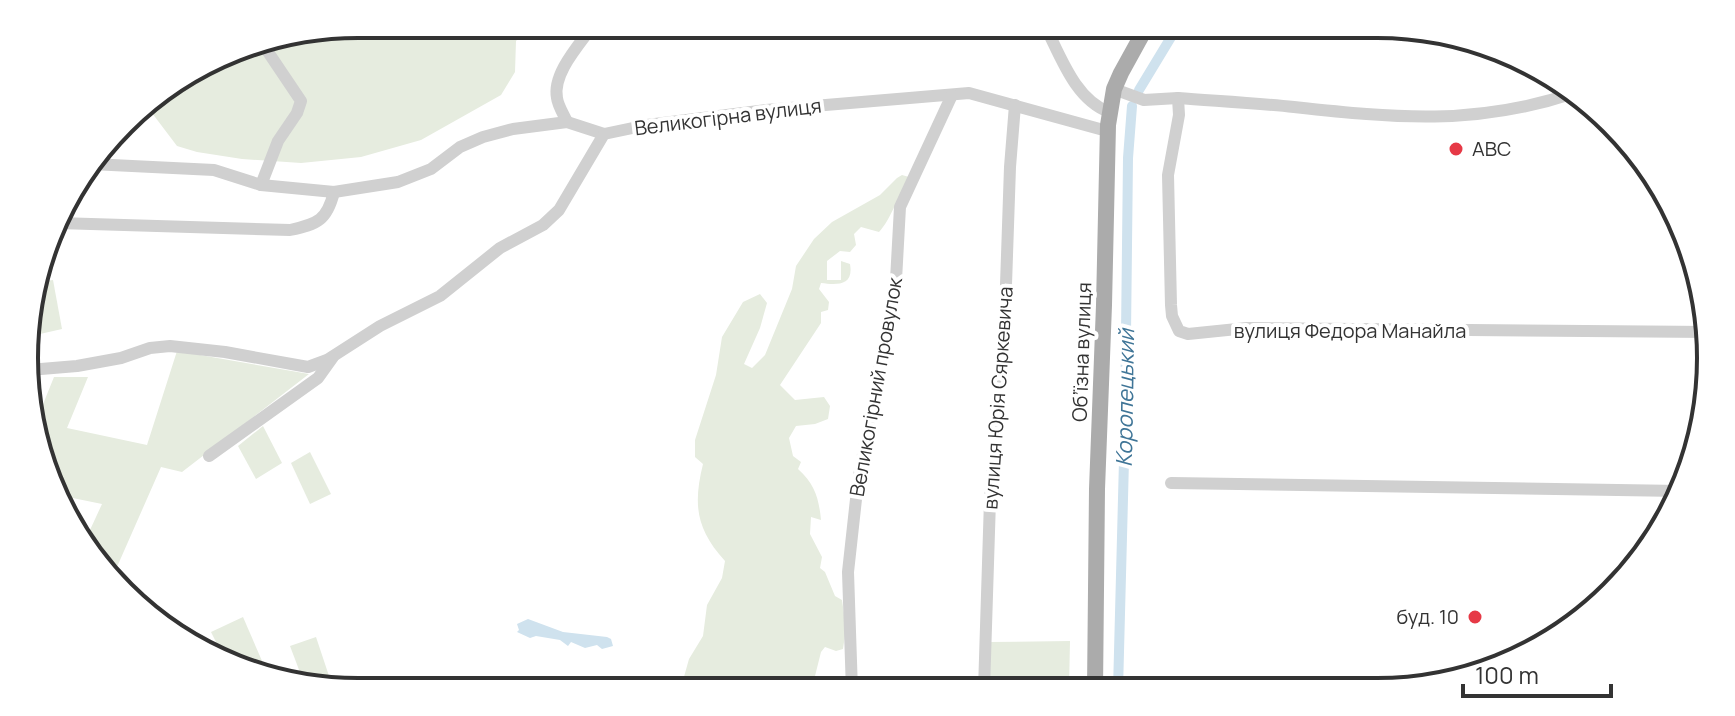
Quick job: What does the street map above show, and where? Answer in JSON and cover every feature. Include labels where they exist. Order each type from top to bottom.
[{"type":"main road","name":"Обʼїзна вулиця","points":[[1095,678],[1107,131],[1114,89],[1141,38]]},
{"type":"street","points":[[567,122],[556,98],[557,84],[584,38]]},
{"type":"street","points":[[1052,38],[1080,91],[1099,108],[1109,112]]},
{"type":"street","points":[[261,185],[278,141],[297,113],[301,101],[268,51]]},
{"type":"street","points":[[1114,89],[1144,100],[1178,98],[1423,118],[1528,107],[1562,97]]},
{"type":"street","name":"Великогірна вулиця","points":[[604,134],[647,125],[766,110],[969,93],[1107,131]]},
{"type":"street","name":"Великогірний провулок","points":[[852,678],[848,572],[858,481],[896,280],[900,207],[952,95]]},
{"type":"street","name":"вулиця Федора Манайла","points":[[1178,98],[1177,129],[1168,175],[1171,305],[1179,331],[1188,334],[1247,328],[1696,332]]},
{"type":"street","name":"вулиця Юрія Сяркевича","points":[[984,678],[990,500],[1005,314],[1015,105]]},
{"type":"street","points":[[39,369],[77,366],[170,346],[308,367],[440,296],[500,248],[543,225],[559,210],[604,134],[567,122],[513,129],[460,147],[431,169],[409,178],[334,192],[261,185],[214,170],[103,165]]},
{"type":"street","points":[[68,223],[290,230],[313,225],[329,211],[334,192]]},
{"type":"street","points":[[209,456],[318,378],[335,354]]},
{"type":"street","points":[[1171,483],[1668,491]]},
{"type":"shaded area","points":[[358,38],[518,38],[515,72],[501,95],[421,140],[361,157],[301,163],[197,152],[177,146],[152,113],[216,71],[255,55],[296,44]]},
{"type":"shaded area","points":[[902,175],[909,177],[879,232],[861,227],[854,234],[856,245],[850,252],[840,251],[827,261],[827,280],[841,280],[841,261],[850,264],[849,277],[838,284],[821,283],[819,289],[829,302],[828,310],[821,312],[821,323],[780,385],[795,400],[824,397],[830,406],[828,419],[796,426],[789,438],[793,456],[801,462],[798,469],[812,486],[817,499],[821,520],[811,517],[810,534],[822,557],[820,568],[825,572],[835,596],[842,600],[846,628],[843,649],[836,651],[825,647],[812,678],[684,678],[689,659],[703,636],[707,605],[722,578],[725,561],[708,538],[699,516],[698,492],[703,464],[695,457],[695,440],[716,375],[722,337],[743,302],[760,294],[767,303],[744,364],[752,368],[765,355],[792,289],[796,266],[814,239],[832,222],[880,195]]},
{"type":"shaded area","points":[[53,280],[62,329],[40,334],[41,316],[48,281]]},
{"type":"shaded area","points":[[177,351],[309,374],[182,472],[161,467],[116,568],[89,532],[102,504],[70,497],[55,461],[42,407],[54,377],[88,377],[67,428],[147,445]]},
{"type":"shaded area","points":[[263,426],[282,463],[256,479],[238,446]]},
{"type":"shaded area","points":[[310,452],[331,494],[310,504],[291,463]]},
{"type":"shaded area","points":[[243,617],[263,663],[218,646],[211,632]]},
{"type":"shaded area","points":[[316,637],[329,676],[300,673],[290,646]]},
{"type":"shaded area","points":[[1070,641],[1069,678],[988,678],[990,642]]},
{"type":"water","points":[[528,619],[563,632],[607,637],[613,646],[585,648],[571,642],[568,646],[560,640],[530,638],[517,632],[517,624]]},
{"type":"waterway","name":"Коропецький","points":[[1139,90],[1171,38]]},
{"type":"waterway","name":"Коропецький","points":[[1118,678],[1128,158],[1132,106]]},
{"type":"place","name":"АВС","points":[[1456,149]]},
{"type":"place","name":"буд. 10","points":[[1475,617]]}]
